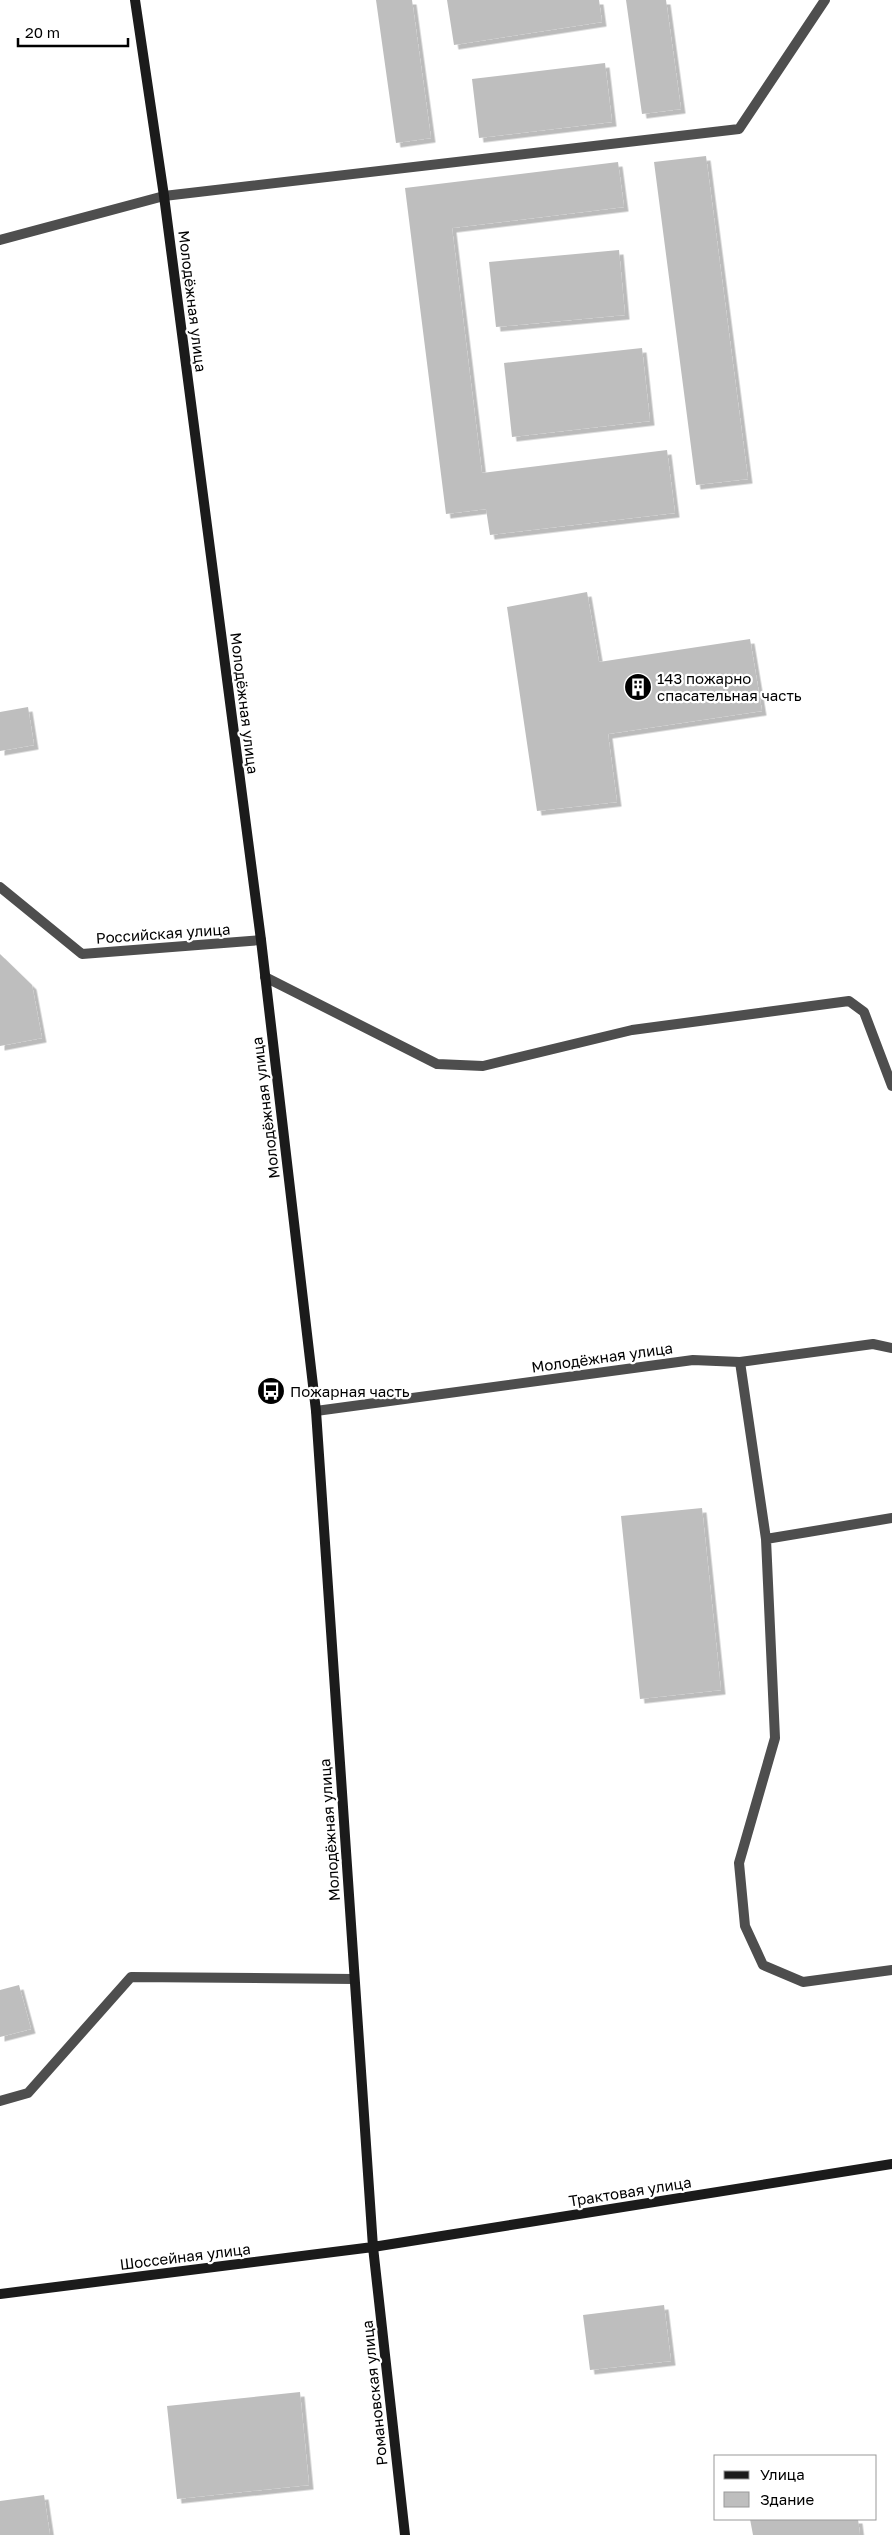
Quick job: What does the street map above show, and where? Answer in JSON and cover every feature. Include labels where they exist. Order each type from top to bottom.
[{"type":"street","name":"Молодёжная улица","points":[[135,0],[164,196],[261,940],[316,1411],[373,2247]]},
{"type":"street","points":[[0,240],[164,196],[739,129],[825,0]]},
{"type":"street","name":"Российская улица","points":[[0,887],[82,954],[261,940]]},
{"type":"street","points":[[265,977],[437,1064],[483,1066],[632,1030],[849,1002],[864,1012],[892,1086]]},
{"type":"street","name":"Молодёжная улица","points":[[316,1411],[693,1360],[740,1362],[873,1344],[892,1348]]},
{"type":"street","points":[[740,1362],[766,1540],[775,1738],[739,1862],[745,1926],[763,1965],[803,1982],[892,1970]]},
{"type":"street","points":[[766,1540],[892,1518]]},
{"type":"street","points":[[0,2100],[28,2093],[131,1977],[354,1979]]},
{"type":"street","name":"Трактовая улица","points":[[373,2247],[892,2164]]},
{"type":"street","name":"Шоссейная улица","points":[[0,2294],[373,2247]]},
{"type":"street","name":"Романовская улица","points":[[373,2247],[405,2535]]},
{"type":"building","points":[[376,0],[412,0],[431,138],[396,143]]},
{"type":"building","points":[[447,0],[599,0],[602,22],[454,45]]},
{"type":"building","points":[[626,0],[666,0],[681,109],[642,114]]},
{"type":"building","points":[[605,63],[612,122],[479,138],[472,79]]},
{"type":"building","points":[[706,156],[748,479],[696,485],[654,162]]},
{"type":"building","points":[[618,162],[624,207],[452,228],[482,473],[667,450],[675,513],[490,535],[486,509],[446,514],[405,188]]},
{"type":"building","points":[[619,250],[625,315],[496,327],[489,262]]},
{"type":"building","points":[[642,348],[650,421],[512,437],[504,363]]},
{"type":"building","name":"143 пожарно спасательная часть","points":[[587,592],[599,662],[750,639],[762,711],[608,734],[617,802],[537,811],[507,607]]},
{"type":"building","points":[[28,707],[34,745],[0,751],[0,712]]},
{"type":"building","points":[[0,954],[32,985],[42,1038],[0,1046]]},
{"type":"building","points":[[702,1508],[721,1690],[640,1699],[621,1516]]},
{"type":"building","points":[[19,1985],[31,2029],[0,2037],[0,1990]]},
{"type":"building","points":[[664,2305],[671,2361],[590,2370],[583,2315]]},
{"type":"building","points":[[300,2392],[309,2485],[177,2499],[167,2406]]},
{"type":"building","points":[[44,2495],[50,2535],[0,2535],[0,2501]]},
{"type":"building","points":[[750,2520],[858,2520],[860,2535],[753,2535]]},
{"type":"place","name":"143 пожарно спасательная часть","points":[[638,687]]},
{"type":"place","name":"Пожарная часть","points":[[271,1391]]}]
